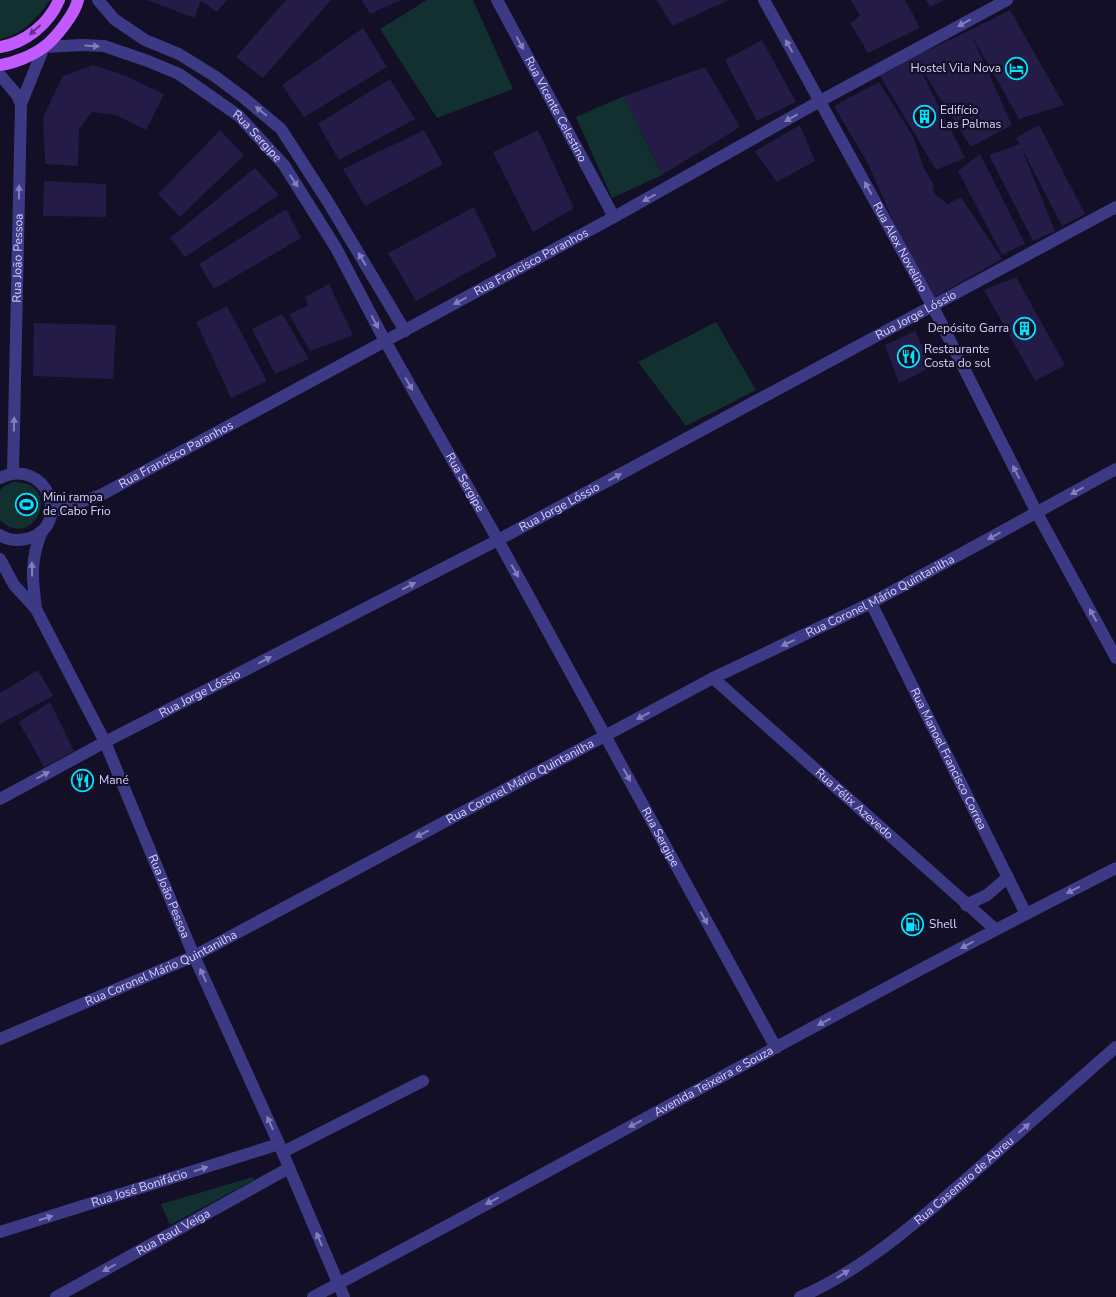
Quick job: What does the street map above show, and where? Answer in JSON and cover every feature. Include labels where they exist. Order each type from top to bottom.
[{"type":"main road","points":[[0,47],[14,45],[32,34],[56,7],[59,0]]},
{"type":"main road","points":[[0,65],[25,57],[44,47],[61,29],[77,6],[78,0]]},
{"type":"street","name":"Rua Sergipe","points":[[98,0],[114,18],[145,40],[179,54],[216,77],[281,129],[328,202],[405,331]]},
{"type":"street","name":"Rua Vicente Celestino","points":[[497,0],[614,218]]},
{"type":"street","name":"Rua Alex Novelino","points":[[764,0],[932,305],[1037,513],[1116,658]]},
{"type":"street","name":"Rua Francisco Paranhos","points":[[51,512],[101,495],[614,218],[820,101],[1007,0]]},
{"type":"street","name":"Rua Sergipe","points":[[44,47],[104,46],[179,74],[239,116],[284,165],[336,248],[385,341],[498,540],[776,1048]]},
{"type":"street","name":"Rua João Pessoa","points":[[13,473],[21,104],[44,47]]},
{"type":"street","points":[[0,75],[17,95],[21,104]]},
{"type":"street","points":[[264,145],[281,129]]},
{"type":"street","name":"Rua Jorge Lóssio","points":[[0,798],[498,540],[1116,207]]},
{"type":"street","name":"Rua Coronel Mário Quintanilha","points":[[0,1039],[194,956],[714,678],[871,603],[1116,469]]},
{"type":"street","points":[[0,478],[13,473],[33,476],[48,491],[52,502],[51,512]]},
{"type":"street","name":"Rua João Pessoa","points":[[36,609],[32,560],[35,547],[51,512]]},
{"type":"street","points":[[0,536],[13,540],[23,540],[33,537],[42,531]]},
{"type":"street","name":"Rua João Pessoa","points":[[0,559],[14,584],[36,609],[105,742],[194,956],[281,1148],[344,1297]]},
{"type":"street","name":"Rua Manoel Francisco Correa","points":[[871,603],[1026,914]]},
{"type":"street","name":"Rua Félix Azevedo","points":[[714,678],[995,929]]},
{"type":"street","name":"Avenida Teixeira e Souza","points":[[313,1297],[995,929],[1116,868]]},
{"type":"street","points":[[966,905],[987,895],[1008,877]]},
{"type":"street","name":"Rua Casemiro de Abreu","points":[[800,1297],[818,1290],[898,1236],[944,1199],[1116,1047]]},
{"type":"street","name":"Rua José Bonifácio","points":[[0,1232],[281,1148],[423,1081]]},
{"type":"street","name":"Rua Raul Veiga","points":[[56,1297],[289,1168]]},
{"type":"green space","points":[[0,0],[50,0],[29,25],[16,34],[0,39]]},
{"type":"green space","points":[[427,0],[473,0],[513,89],[437,118],[380,29]]},
{"type":"green space","points":[[624,96],[662,175],[612,198],[576,117]]},
{"type":"green space","points":[[716,322],[756,390],[686,426],[638,362]]},
{"type":"green space","points":[[13,482],[29,485],[38,492],[41,502],[39,513],[33,522],[24,528],[13,528],[0,520],[0,490]]},
{"type":"green space","points":[[253,1177],[254,1180],[170,1225],[161,1204]]},
{"type":"building","points":[[147,0],[227,0],[217,12],[201,1],[194,18]]},
{"type":"building","points":[[286,0],[331,0],[263,78],[236,57]]},
{"type":"building","points":[[362,0],[401,0],[370,14]]},
{"type":"building","points":[[657,0],[729,0],[672,26]]},
{"type":"building","points":[[851,0],[905,0],[920,28],[868,53],[850,23],[860,16]]},
{"type":"building","points":[[926,0],[944,0],[930,7]]},
{"type":"building","points":[[1010,10],[1064,105],[1019,119],[971,34],[1012,125],[971,147],[915,59],[965,158],[936,170],[880,76],[913,57]]},
{"type":"building","points":[[363,28],[387,67],[304,117],[282,85]]},
{"type":"building","points":[[762,40],[796,102],[757,121],[725,60]]},
{"type":"building","points":[[93,65],[126,76],[164,94],[146,130],[116,115],[92,112],[79,129],[78,166],[45,164],[43,117],[63,76]]},
{"type":"building","points":[[705,67],[740,127],[662,175],[624,96]]},
{"type":"building","points":[[390,79],[415,119],[339,160],[318,124]]},
{"type":"building","points":[[879,82],[914,138],[923,166],[933,184],[934,194],[948,204],[961,197],[1002,259],[933,298],[898,232],[868,164],[834,106]]},
{"type":"building","points":[[800,125],[815,161],[777,182],[755,151]]},
{"type":"building","points":[[1039,125],[1085,214],[1062,226],[1021,147],[1055,231],[1033,241],[989,155],[1020,144],[1016,138]]},
{"type":"building","points":[[220,130],[244,155],[180,217],[158,194]]},
{"type":"building","points":[[424,130],[443,164],[365,206],[343,169]]},
{"type":"building","points":[[538,130],[574,208],[533,232],[493,152]]},
{"type":"building","points":[[980,154],[1025,244],[1002,255],[958,171]]},
{"type":"building","points":[[255,168],[279,195],[185,257],[170,238]]},
{"type":"building","points":[[44,181],[106,184],[106,217],[43,216]]},
{"type":"building","points":[[474,207],[497,256],[416,301],[388,253]]},
{"type":"building","points":[[286,209],[301,238],[214,289],[199,264]]},
{"type":"building","name":"Depósito Garra","points":[[1016,277],[1065,365],[1035,381],[984,290]]},
{"type":"building","points":[[329,284],[353,335],[310,351],[289,314],[308,306],[305,297]]},
{"type":"building","points":[[227,306],[267,381],[231,398],[196,322]]},
{"type":"building","points":[[282,314],[309,359],[275,374],[252,329]]},
{"type":"building","points":[[34,323],[116,325],[113,379],[33,376]]},
{"type":"building","name":"Restaurante Costa do sol","points":[[915,331],[932,367],[899,383],[885,345]]},
{"type":"building","points":[[38,670],[53,696],[0,724],[0,693]]},
{"type":"building","points":[[50,702],[74,751],[44,767],[19,722]]},
{"type":"place","name":"Hostel Vila Nova","points":[[1017,68]]},
{"type":"place","name":"Edifício Las Palmas","points":[[924,117]]},
{"type":"place","name":"Depósito Garra","points":[[1025,328]]},
{"type":"place","name":"Restaurante Costa do sol","points":[[908,356]]},
{"type":"place","name":"Mini rampa de Cabo Frio","points":[[27,504]]},
{"type":"place","name":"Mané","points":[[83,780]]},
{"type":"place","name":"Shell","points":[[913,924]]}]
